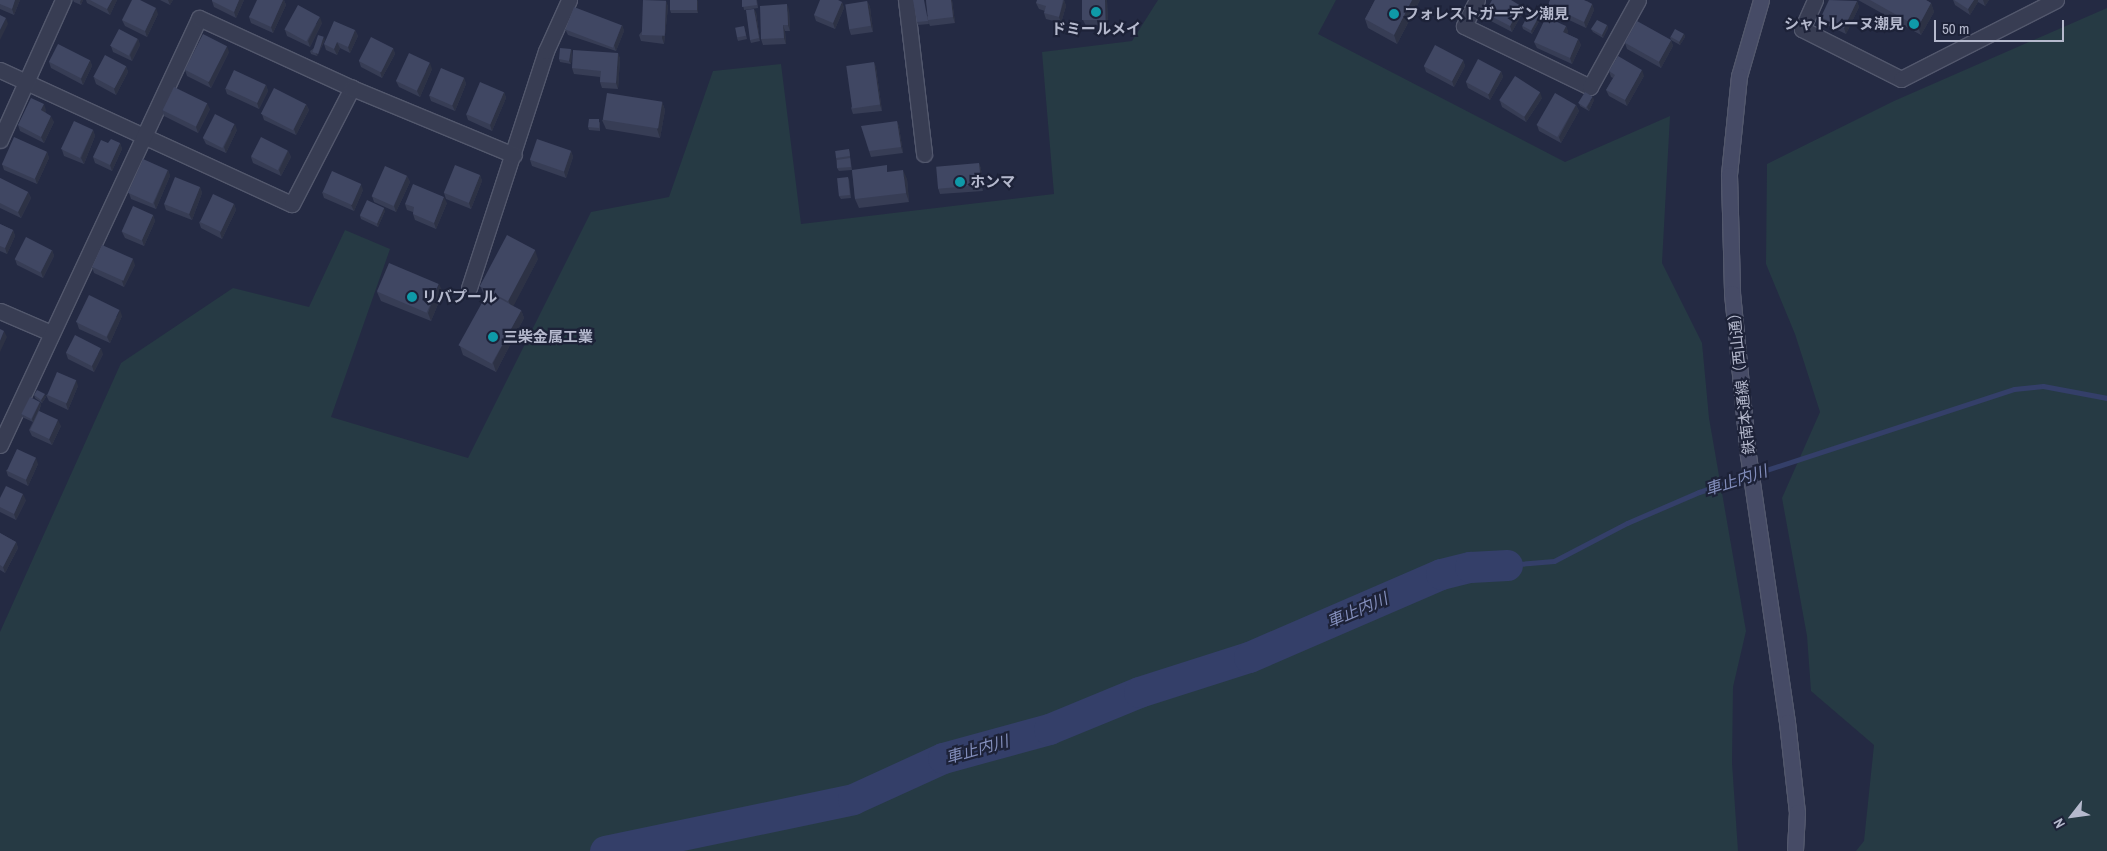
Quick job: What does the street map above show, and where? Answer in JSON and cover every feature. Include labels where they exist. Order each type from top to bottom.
[{"type":"street","points":[[0,140],[63,0]]},
{"type":"street","points":[[469,288],[514,155],[546,51],[569,0]]},
{"type":"street","points":[[906,0],[924,154]]},
{"type":"street","points":[[1477,0],[1464,26],[1590,88],[1638,0]]},
{"type":"street","name":"鉄南本通線（西山通）","points":[[1761,0],[1739,76],[1728,175],[1732,293],[1748,455],[1795,794],[1795,851]]},
{"type":"street","points":[[1816,0],[1802,28],[1901,79],[2056,0]]},
{"type":"street","points":[[0,445],[142,135],[199,18],[352,88],[514,155]]},
{"type":"street","points":[[0,70],[292,204],[352,88]]},
{"type":"street","points":[[0,311],[51,333]]},
{"type":"shaded area","points":[[1158,0],[1336,0],[1318,34],[1565,162],[1670,116],[1662,263],[1702,343],[1709,418],[1746,631],[1733,687],[1732,763],[1738,851],[0,851],[0,632],[121,363],[233,288],[309,307],[345,230],[390,249],[331,417],[468,458],[591,212],[669,197],[713,71],[781,64],[801,224],[1054,194],[1042,52],[1132,41]]},
{"type":"shaded area","points":[[2107,8],[2107,851],[1856,851],[1864,841],[1874,745],[1811,691],[1807,636],[1782,498],[1820,412],[1795,334],[1766,264],[1767,164],[1894,101]]},
{"type":"building","points":[[0,0],[15,0],[12,9],[0,4]]},
{"type":"building","points":[[90,0],[112,0],[107,9]]},
{"type":"building","points":[[132,0],[140,0],[156,8],[145,31],[122,20]]},
{"type":"building","points":[[212,0],[239,0],[234,12]]},
{"type":"building","points":[[257,0],[283,0],[271,27],[249,17]]},
{"type":"building","points":[[643,0],[666,1],[665,36],[642,35]]},
{"type":"building","points":[[670,0],[697,0],[697,10],[670,10]]},
{"type":"building","points":[[742,0],[756,0],[757,5],[742,7]]},
{"type":"building","points":[[820,0],[838,0],[842,2],[833,23],[814,15]]},
{"type":"building","points":[[913,0],[924,0],[928,21],[917,22]]},
{"type":"building","points":[[926,0],[951,0],[953,17],[928,20]]},
{"type":"building","points":[[1037,0],[1063,0],[1059,17],[1044,13],[1046,6],[1036,3]]},
{"type":"building","name":"ドミールメイ","points":[[1082,0],[1105,0],[1105,20],[1082,20]]},
{"type":"building","name":"フォレストガーデン潮見","points":[[1375,0],[1412,0],[1394,35],[1365,19]]},
{"type":"building","points":[[1492,0],[1511,0],[1521,6],[1510,26],[1485,13]]},
{"type":"building","points":[[1550,0],[1584,0],[1592,4],[1584,22],[1548,5]]},
{"type":"building","points":[[1829,0],[1857,1],[1844,28],[1821,17]]},
{"type":"building","points":[[1870,0],[1926,0],[1931,3],[1918,27]]},
{"type":"building","points":[[1954,0],[1974,0],[1968,9]]},
{"type":"building","points":[[867,1],[871,26],[849,29],[845,4]]},
{"type":"building","points":[[787,4],[788,25],[783,25],[784,38],[761,39],[760,6]]},
{"type":"building","points":[[298,5],[320,17],[306,42],[284,29]]},
{"type":"building","points":[[574,7],[622,25],[613,48],[565,29]]},
{"type":"building","points":[[754,9],[759,38],[750,40],[746,10]]},
{"type":"building","points":[[1531,10],[1540,15],[1531,31],[1522,26]]},
{"type":"building","points":[[0,15],[6,18],[0,30]]},
{"type":"building","points":[[1546,17],[1566,26],[1563,32],[1578,39],[1570,58],[1534,42]]},
{"type":"building","points":[[1597,20],[1607,25],[1602,35],[1591,29]]},
{"type":"building","points":[[334,21],[355,30],[348,47],[337,42],[334,49],[324,44]]},
{"type":"building","points":[[1637,21],[1671,40],[1659,62],[1625,43]]},
{"type":"building","points":[[744,26],[746,36],[737,38],[735,28]]},
{"type":"building","points":[[119,29],[138,39],[129,56],[110,46]]},
{"type":"building","points":[[1675,29],[1684,34],[1679,42],[1671,37]]},
{"type":"building","points":[[203,34],[227,46],[209,82],[185,70]]},
{"type":"building","points":[[318,35],[324,37],[318,54],[312,52]]},
{"type":"building","points":[[371,37],[393,48],[381,72],[359,61]]},
{"type":"building","points":[[58,44],[90,60],[81,78],[49,62]]},
{"type":"building","points":[[1435,45],[1463,60],[1452,81],[1424,66]]},
{"type":"building","points":[[560,48],[571,49],[569,61],[559,59]]},
{"type":"building","points":[[573,50],[618,53],[616,83],[600,82],[601,71],[572,68]]},
{"type":"building","points":[[409,53],[430,63],[417,91],[396,81]]},
{"type":"building","points":[[105,55],[126,66],[114,88],[93,77]]},
{"type":"building","points":[[1618,56],[1642,70],[1625,100],[1606,90],[1615,75],[1609,71]]},
{"type":"building","points":[[1478,59],[1501,71],[1489,94],[1466,82]]},
{"type":"building","points":[[874,62],[880,105],[852,108],[846,66]]},
{"type":"building","points":[[441,68],[464,78],[452,105],[429,96]]},
{"type":"building","points":[[234,70],[266,85],[257,103],[226,88]]},
{"type":"building","points":[[1515,76],[1540,92],[1524,117],[1499,100]]},
{"type":"building","points":[[480,82],[504,92],[490,124],[466,114]]},
{"type":"building","points":[[174,87],[207,103],[196,127],[163,110]]},
{"type":"building","points":[[274,88],[306,104],[293,130],[261,114]]},
{"type":"building","points":[[1585,92],[1593,97],[1586,108],[1578,103]]},
{"type":"building","points":[[607,93],[662,102],[658,128],[603,120]]},
{"type":"building","points":[[1555,93],[1576,105],[1557,137],[1536,125]]},
{"type":"building","points":[[31,98],[44,104],[41,110],[51,116],[41,137],[18,125]]},
{"type":"building","points":[[215,114],[235,124],[222,148],[203,138]]},
{"type":"building","points":[[589,119],[599,119],[599,128],[588,127]]},
{"type":"building","points":[[74,121],[93,130],[80,158],[61,149]]},
{"type":"building","points":[[897,121],[901,147],[869,151],[861,126]]},
{"type":"building","points":[[14,137],[47,152],[35,179],[2,164]]},
{"type":"building","points":[[261,137],[288,151],[278,170],[251,157]]},
{"type":"building","points":[[111,139],[120,143],[110,165],[93,157],[101,140],[108,143]]},
{"type":"building","points":[[537,139],[571,151],[564,172],[530,160]]},
{"type":"building","points":[[849,149],[850,156],[836,158],[835,151]]},
{"type":"building","points":[[850,158],[851,167],[837,168],[837,160]]},
{"type":"building","points":[[143,159],[168,170],[153,204],[128,193]]},
{"type":"building","name":"ホンマ","points":[[979,163],[981,185],[938,189],[936,167]]},
{"type":"building","points":[[455,165],[480,175],[469,203],[444,193]]},
{"type":"building","points":[[887,165],[887,172],[903,170],[906,193],[855,199],[852,170]]},
{"type":"building","points":[[385,166],[407,176],[394,206],[372,196]]},
{"type":"building","points":[[332,171],[361,184],[352,205],[323,192]]},
{"type":"building","points":[[175,177],[200,187],[189,214],[164,204]]},
{"type":"building","points":[[848,177],[850,195],[839,196],[837,178]]},
{"type":"building","points":[[0,178],[28,192],[18,212],[0,203]]},
{"type":"building","points":[[413,184],[444,197],[434,223],[413,214],[414,207],[405,204]]},
{"type":"building","points":[[213,194],[234,204],[221,232],[200,222]]},
{"type":"building","points":[[367,200],[384,208],[377,223],[360,215]]},
{"type":"building","points":[[133,206],[153,215],[142,241],[122,232]]},
{"type":"building","points":[[0,224],[13,230],[5,248],[0,246]]},
{"type":"building","points":[[507,235],[535,250],[508,301],[480,286]]},
{"type":"building","points":[[26,237],[52,250],[40,272],[15,259]]},
{"type":"building","points":[[102,245],[133,259],[123,281],[92,267]]},
{"type":"building","name":"リバプール","points":[[389,263],[439,284],[427,313],[377,292]]},
{"type":"building","name":"三柴金属工業","points":[[488,292],[521,310],[492,364],[458,345]]},
{"type":"building","points":[[89,295],[120,310],[106,337],[76,322]]},
{"type":"building","points":[[0,329],[4,331],[0,341]]},
{"type":"building","points":[[75,335],[101,348],[92,366],[66,353]]},
{"type":"building","points":[[57,372],[76,380],[67,403],[47,395]]},
{"type":"building","points":[[37,390],[45,394],[41,400],[34,395]]},
{"type":"building","points":[[30,397],[40,402],[31,419],[21,414]]},
{"type":"building","points":[[39,411],[58,420],[49,439],[30,430]]},
{"type":"building","points":[[17,449],[36,458],[26,480],[7,471]]},
{"type":"building","points":[[6,486],[23,494],[14,514],[0,507],[0,498]]},
{"type":"building","points":[[0,533],[16,542],[3,567],[0,565]]},
{"type":"waterway","name":"車止内川","points":[[1507,565],[1554,561],[1627,523],[1699,492],[2014,389],[2043,386],[2107,398]]},
{"type":"waterway","name":"車止内川","points":[[605,851],[853,799],[943,758],[1049,729],[1139,692],[1249,657],[1441,574],[1470,567],[1507,565]]},
{"type":"place","name":"ドミールメイ","points":[[1096,12]]},
{"type":"place","name":"フォレストガーデン潮見","points":[[1394,14]]},
{"type":"place","name":"シャトレーヌ潮見","points":[[1914,24]]},
{"type":"place","name":"ホンマ","points":[[960,182]]},
{"type":"place","name":"リバプール","points":[[412,297]]},
{"type":"place","name":"三柴金属工業","points":[[493,337]]}]
